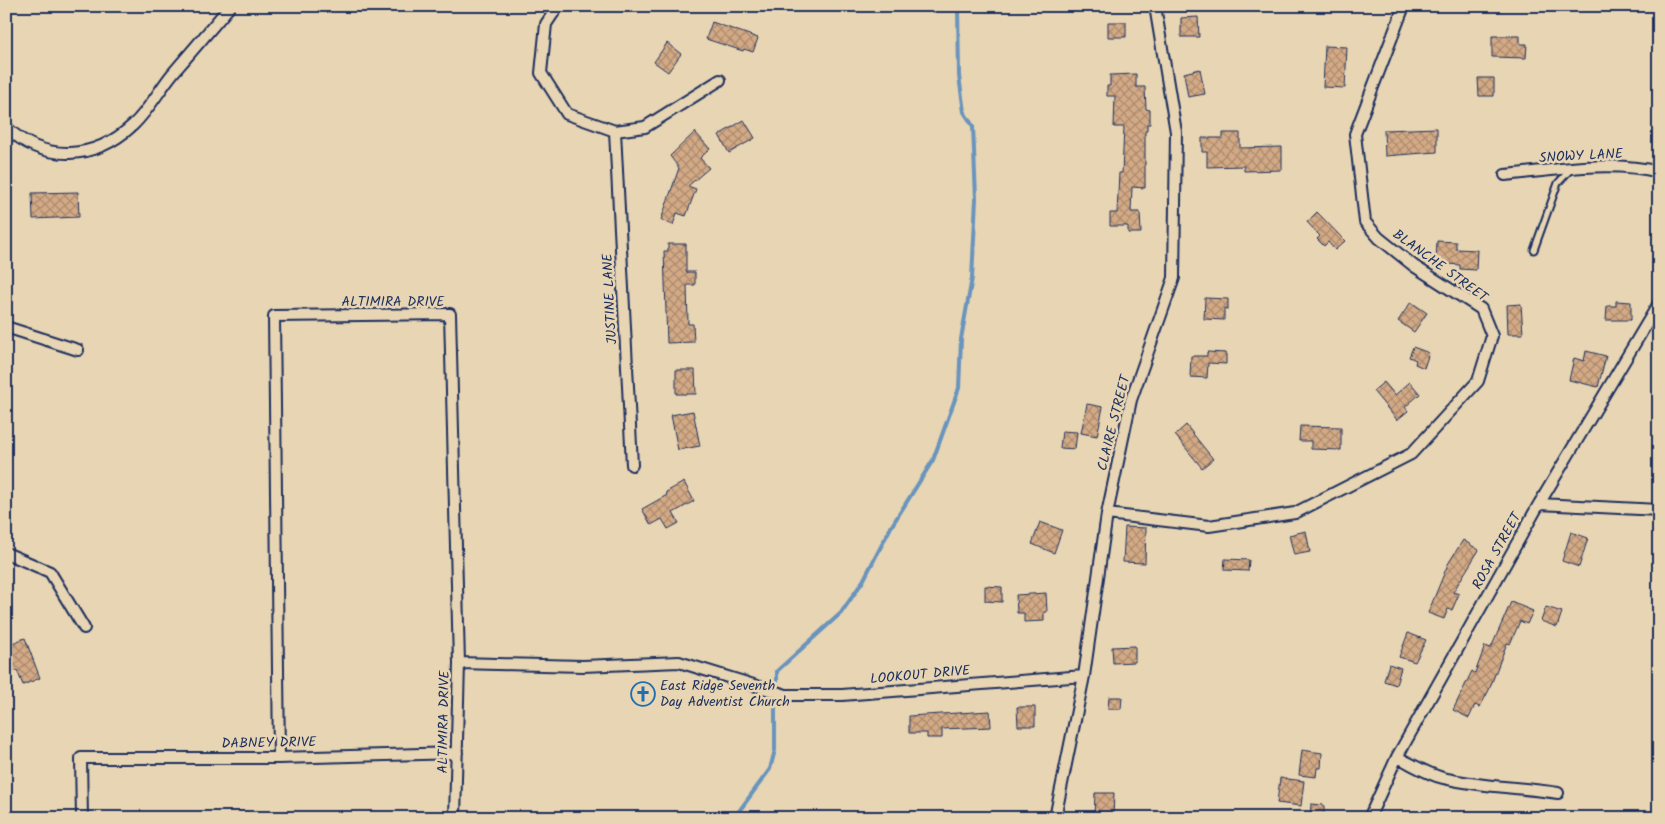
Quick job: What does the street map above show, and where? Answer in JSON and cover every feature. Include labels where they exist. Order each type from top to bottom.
[{"type":"street","points":[[6,127],[17,137],[43,150],[72,153],[101,148],[133,125],[152,104],[171,75],[230,6]]},
{"type":"street","points":[[558,6],[546,24],[541,73],[567,114],[615,131],[646,127],[720,80]]},
{"type":"street","name":"CLAIRE STREET","points":[[1055,818],[1084,676],[1107,514],[1131,400],[1174,278],[1176,132],[1156,6]]},
{"type":"street","name":"BLANCHE STREET","points":[[1107,514],[1209,526],[1295,513],[1411,454],[1478,381],[1492,336],[1482,309],[1414,266],[1379,238],[1365,222],[1355,134],[1404,6]]},
{"type":"street","name":"JUSTINE LANE","points":[[615,131],[632,465]]},
{"type":"street","name":"SNOWY LANE","points":[[1505,175],[1572,169],[1640,167],[1659,172]]},
{"type":"street","name":"ROSA STREET","points":[[1368,818],[1397,757],[1539,504],[1659,303]]},
{"type":"street","name":"ALTIMIRA DRIVE","points":[[279,758],[274,316],[450,314],[459,663],[455,818]]},
{"type":"street","points":[[6,328],[78,350]]},
{"type":"street","points":[[1539,504],[1659,510]]},
{"type":"street","points":[[6,553],[50,572],[84,628]]},
{"type":"street","name":"LOOKOUT DRIVE","points":[[459,663],[584,666],[679,662],[786,695],[842,695],[1084,676]]},
{"type":"street","name":"DABNEY DRIVE","points":[[82,818],[81,758],[279,758],[457,753]]},
{"type":"street","points":[[1397,757],[1441,778],[1486,786],[1524,787],[1558,793]]},
{"type":"lane","points":[[1534,250],[1558,183],[1572,169]]},
{"type":"building","points":[[1198,17],[1199,37],[1181,37],[1181,18]]},
{"type":"building","points":[[712,22],[758,38],[753,52],[744,49],[743,51],[706,39]]},
{"type":"building","points":[[1108,22],[1126,22],[1126,37],[1108,37]]},
{"type":"building","points":[[1492,36],[1520,36],[1520,44],[1527,44],[1526,58],[1492,57]]},
{"type":"building","points":[[667,43],[681,54],[668,72],[654,62]]},
{"type":"building","points":[[1325,46],[1347,47],[1345,88],[1323,87]]},
{"type":"building","points":[[1200,69],[1205,94],[1188,97],[1184,73]]},
{"type":"building","points":[[1136,74],[1136,87],[1145,87],[1146,109],[1150,110],[1150,124],[1147,124],[1147,131],[1145,131],[1145,188],[1132,187],[1131,212],[1140,212],[1141,233],[1128,233],[1128,226],[1110,226],[1110,213],[1117,213],[1119,173],[1122,173],[1124,127],[1114,127],[1115,96],[1107,96],[1107,86],[1110,86],[1110,75]]},
{"type":"building","points":[[1478,78],[1494,78],[1494,96],[1479,96]]},
{"type":"building","points":[[744,120],[755,138],[729,153],[719,135]]},
{"type":"building","points":[[1437,128],[1437,152],[1385,156],[1384,130]]},
{"type":"building","points":[[695,132],[710,149],[700,158],[709,168],[688,186],[696,189],[686,216],[677,213],[673,225],[661,220],[679,168],[670,156]]},
{"type":"building","points":[[1223,133],[1240,133],[1240,148],[1282,147],[1282,170],[1244,171],[1244,166],[1207,167],[1207,152],[1202,152],[1202,138],[1223,138]]},
{"type":"building","points":[[78,192],[79,217],[33,219],[32,193]]},
{"type":"building","points":[[1317,212],[1345,241],[1335,250],[1328,242],[1324,246],[1317,239],[1320,236],[1307,222]]},
{"type":"building","points":[[1437,241],[1456,242],[1456,249],[1477,250],[1476,270],[1460,269],[1460,265],[1436,263]]},
{"type":"building","points":[[668,244],[686,244],[686,272],[695,272],[695,285],[687,285],[688,324],[693,324],[694,342],[667,343],[664,251],[668,251]]},
{"type":"building","points":[[1205,298],[1228,299],[1228,309],[1224,308],[1224,320],[1204,319]]},
{"type":"building","points":[[1616,301],[1631,302],[1631,320],[1606,320],[1607,306],[1616,306]]},
{"type":"building","points":[[1411,302],[1427,313],[1414,332],[1398,321]]},
{"type":"building","points":[[1521,304],[1523,334],[1508,334],[1507,305]]},
{"type":"building","points":[[1413,347],[1429,353],[1424,368],[1415,364],[1416,360],[1409,357]]},
{"type":"building","points":[[1586,351],[1606,356],[1598,387],[1569,380],[1574,358],[1584,361]]},
{"type":"building","points":[[1207,352],[1226,353],[1226,364],[1208,363],[1207,378],[1190,377],[1191,356],[1207,356]]},
{"type":"building","points":[[676,370],[695,370],[696,394],[676,394]]},
{"type":"building","points":[[1384,382],[1395,395],[1410,382],[1420,394],[1405,407],[1408,411],[1397,420],[1373,391]]},
{"type":"building","points":[[1087,404],[1103,407],[1097,436],[1081,433]]},
{"type":"building","points":[[693,411],[700,446],[678,450],[671,415]]},
{"type":"building","points":[[1186,425],[1213,459],[1202,468],[1175,435]]},
{"type":"building","points":[[1300,426],[1341,427],[1341,450],[1311,449],[1311,441],[1299,441]]},
{"type":"building","points":[[1062,431],[1077,432],[1075,449],[1060,448]]},
{"type":"building","points":[[684,482],[694,501],[673,513],[679,523],[668,529],[662,519],[651,525],[642,509],[667,495],[666,492]]},
{"type":"building","points":[[1040,522],[1062,530],[1054,553],[1032,544]]},
{"type":"building","points":[[1125,527],[1146,528],[1145,563],[1123,562]]},
{"type":"building","points":[[1306,531],[1310,552],[1294,555],[1289,535]]},
{"type":"building","points":[[1571,532],[1588,538],[1579,567],[1562,561]]},
{"type":"building","points":[[1463,540],[1479,550],[1453,592],[1459,594],[1452,610],[1448,609],[1444,619],[1428,613],[1448,564]]},
{"type":"building","points":[[1225,559],[1249,560],[1248,571],[1224,570]]},
{"type":"building","points":[[985,586],[1002,587],[1002,602],[985,601]]},
{"type":"building","points":[[1046,593],[1047,612],[1044,612],[1044,621],[1024,622],[1024,613],[1017,613],[1016,595]]},
{"type":"building","points":[[1511,602],[1533,611],[1527,624],[1520,621],[1510,644],[1507,643],[1489,690],[1480,707],[1475,705],[1469,718],[1453,710],[1472,671],[1475,673],[1485,646],[1491,648]]},
{"type":"building","points":[[1546,607],[1562,612],[1557,627],[1541,621]]},
{"type":"building","points":[[1408,633],[1426,640],[1415,662],[1399,657]]},
{"type":"building","points":[[25,638],[40,678],[23,685],[17,670],[6,674],[6,662],[12,659],[7,645]]},
{"type":"building","points":[[1135,646],[1135,662],[1113,663],[1112,647]]},
{"type":"building","points":[[1389,664],[1401,668],[1396,685],[1384,681]]},
{"type":"building","points":[[1109,697],[1122,697],[1121,709],[1108,709]]},
{"type":"building","points":[[1017,707],[1035,707],[1035,726],[1018,726]]},
{"type":"building","points":[[990,711],[991,727],[942,729],[942,738],[927,738],[927,733],[909,733],[909,716]]},
{"type":"building","points":[[1302,750],[1322,753],[1321,768],[1317,768],[1316,777],[1299,775]]},
{"type":"building","points":[[1280,778],[1304,781],[1301,806],[1277,803]]},
{"type":"building","points":[[1095,793],[1114,793],[1113,818],[1094,818]]},
{"type":"building","points":[[1311,804],[1324,805],[1324,818],[1310,818]]},
{"type":"waterway","points":[[777,681],[777,671],[841,613],[863,581],[891,527],[933,460],[959,388],[961,339],[972,278],[976,199],[973,126],[964,112],[959,76],[958,6]]},
{"type":"waterway","points":[[734,818],[770,769],[775,750],[775,703]]},
{"type":"place","name":"East Ridge Seventh Day Adventist Church","points":[[643,694]]}]
